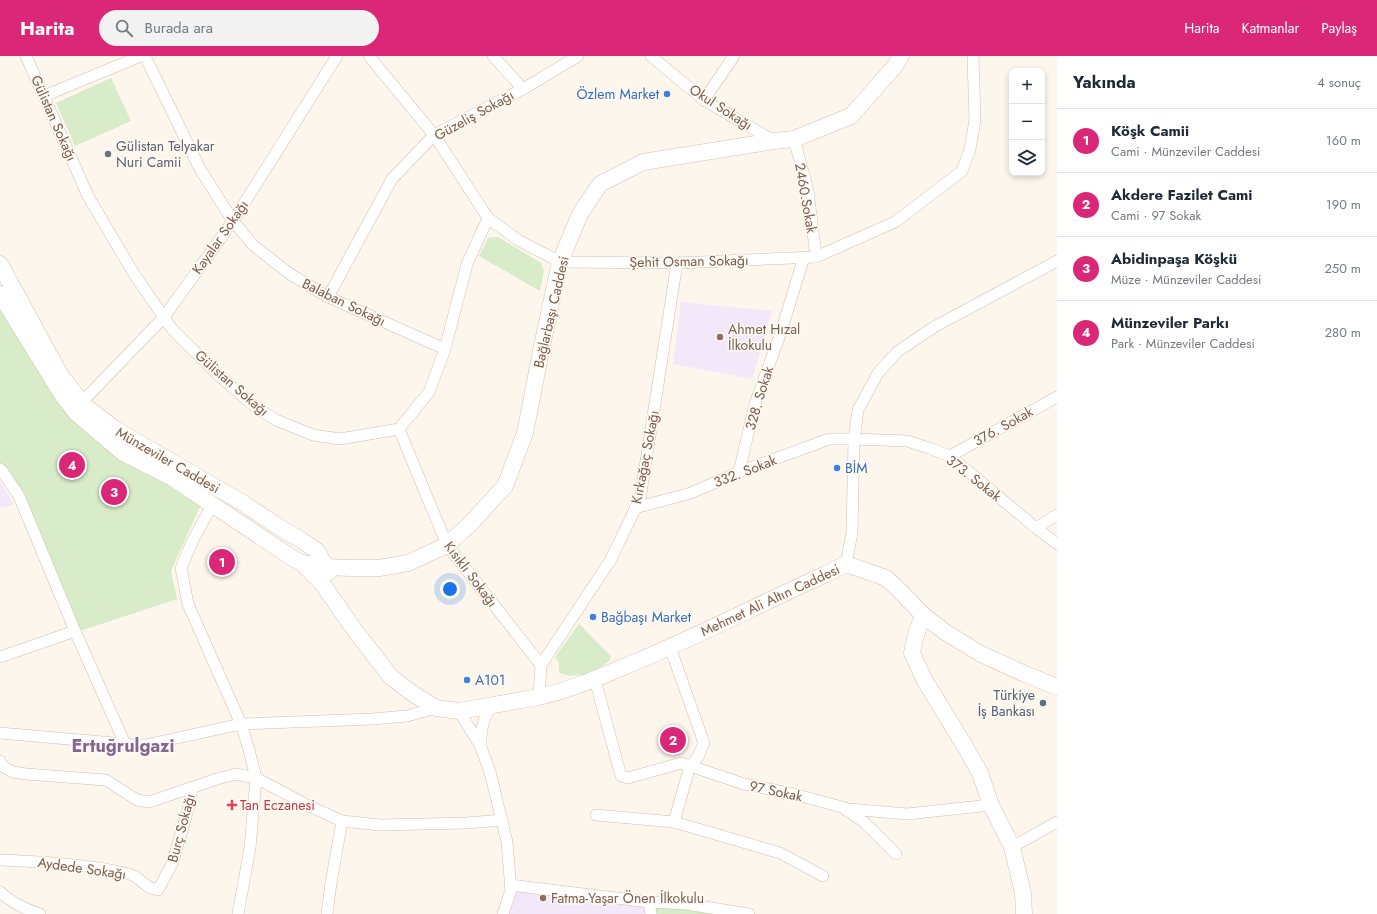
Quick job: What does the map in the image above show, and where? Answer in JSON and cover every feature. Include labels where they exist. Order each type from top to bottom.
[{"type":"street","name":"Gülistan Sokağı","points":[[26,56],[88,196],[134,274],[172,329],[214,371],[254,406],[276,420],[313,436],[340,439],[399,429]]},
{"type":"street","points":[[44,96],[141,56]]},
{"type":"street","name":"Balaban Sokağı","points":[[145,56],[200,169],[233,221],[254,246],[290,274],[328,297],[445,349]]},
{"type":"street","name":"Kayalar Sokağı","points":[[82,402],[164,317],[233,221],[337,56]]},
{"type":"street","name":"Şehit Osman Sokağı","points":[[369,56],[434,135],[488,218],[518,240],[560,262],[677,263],[816,257],[895,222],[962,171],[970,149],[975,120],[972,56]]},
{"type":"street","points":[[494,56],[523,89]]},
{"type":"street","name":"Güzeliş Sokağı","points":[[328,297],[392,179],[434,135],[523,89],[578,56]]},
{"type":"street","name":"Okul Sokağı","points":[[651,56],[704,100],[774,140]]},
{"type":"street","points":[[704,100],[734,56]]},
{"type":"street","name":"Bağlarbaşı Caddesi","points":[[302,563],[326,567],[379,568],[408,563],[447,545],[470,524],[505,486],[525,433],[560,262],[580,214],[600,184],[643,162],[774,140],[794,139],[851,116],[895,66],[901,56]]},
{"type":"street","name":"2460.Sokak","points":[[794,139],[808,190],[816,257]]},
{"type":"street","points":[[399,429],[429,392],[445,349],[467,264],[488,218]]},
{"type":"street","name":"328. Sokak","points":[[739,472],[755,404],[781,332],[804,257]]},
{"type":"street","points":[[846,564],[852,533],[854,439],[858,410],[878,373],[897,352],[934,327],[1057,261]]},
{"type":"street","name":"Kırkağaç Sokağı","points":[[539,697],[541,665],[610,561],[640,499],[677,263]]},
{"type":"street","name":"Münzeviler Caddesi","points":[[0,264],[61,376],[85,406],[115,429],[243,503],[317,551],[335,584],[356,632]]},
{"type":"street","name":"Münzeviler Caddesi","points":[[0,294],[63,396],[76,413],[122,452],[171,477],[302,563],[321,582],[356,632],[391,677],[412,693],[436,708],[459,711]]},
{"type":"street","name":"376. Sokak","points":[[950,456],[1057,397]]},
{"type":"street","name":"Kısıklı Sokağı","points":[[399,429],[447,545],[541,665]]},
{"type":"street","name":"332. Sokak","points":[[636,508],[691,493],[739,472],[828,439],[854,439]]},
{"type":"street","name":"373. Sokak","points":[[854,439],[907,441],[950,456],[1057,544]]},
{"type":"street","points":[[0,469],[19,496],[75,631],[125,744]]},
{"type":"street","points":[[212,505],[192,542],[181,568],[188,604],[241,724],[250,750],[256,778],[250,848],[238,914]]},
{"type":"street","points":[[1036,528],[1057,515]]},
{"type":"street","points":[[302,563],[317,551]]},
{"type":"street","name":"Bağlarbaşı Caddesi","points":[[317,551],[379,568]]},
{"type":"street","name":"Mehmet Ali Altın Caddesi","points":[[459,711],[552,695],[594,680],[670,647],[846,564],[886,578],[923,615],[945,632],[981,654],[1057,687]]},
{"type":"street","points":[[335,584],[338,576],[350,568]]},
{"type":"street","points":[[923,615],[915,638],[912,653],[925,681],[976,766],[991,805],[1012,847],[1023,893],[1023,912]]},
{"type":"street","points":[[0,658],[75,631]]},
{"type":"street","points":[[670,647],[704,743],[698,756],[690,766],[674,822]]},
{"type":"street","name":"97 Sokak","points":[[594,680],[621,776],[628,778],[681,763],[744,784],[794,794],[849,809],[907,814],[991,805]]},
{"type":"street","points":[[480,745],[482,726],[486,714],[492,705]]},
{"type":"street","points":[[0,733],[141,746],[241,724],[372,719],[407,716],[436,708]]},
{"type":"street","points":[[459,711],[480,745],[490,772],[507,842],[511,890],[503,914]]},
{"type":"street","points":[[0,761],[4,767],[13,772],[106,780],[137,800],[149,802],[236,774],[256,778],[309,806],[342,821],[380,825],[467,824],[502,820]]},
{"type":"street","name":"Burç Sokağı","points":[[158,890],[172,864],[188,810],[192,788]]},
{"type":"street","points":[[842,807],[864,822],[896,854]]},
{"type":"street","points":[[596,815],[674,822],[780,853],[823,876]]},
{"type":"street","points":[[327,914],[342,821]]},
{"type":"street","points":[[1012,847],[1057,822]]},
{"type":"street","name":"Aydede Sokağı","points":[[0,860],[94,867],[132,874],[151,890],[158,890]]},
{"type":"street","points":[[510,885],[649,902],[686,904],[749,914]]},
{"type":"street","points":[[0,892],[9,900],[27,910],[40,914]]},
{"type":"street","points":[[649,902],[651,914]]},
{"type":"shaded area","name":"Ahmet Hızal İlkokulu","points":[[681,302],[772,311],[752,379],[673,364]]},
{"type":"shaded area","points":[[0,480],[7,493],[14,505],[0,508]]},
{"type":"shaded area","name":"Fatma-Yaşar Önen İlkokulu","points":[[511,890],[643,905],[651,914],[503,914]]},
{"type":"green space","points":[[111,78],[131,121],[75,146],[56,103]]},
{"type":"green space","points":[[498,237],[541,263],[544,270],[540,291],[479,256],[488,238]]},
{"type":"green space","points":[[0,300],[75,416],[203,500],[171,571],[177,599],[77,632],[40,531],[19,486],[0,464]]},
{"type":"green space","points":[[579,624],[611,656],[609,661],[591,674],[570,676],[559,673],[559,663],[555,657]]},
{"type":"green space","points":[[643,905],[749,914],[651,914]]},
{"type":"place","name":"Özlem Market","points":[[667,94]]},
{"type":"place","name":"Gülistan Telyakar Nuri Camii","points":[[108,154]]},
{"type":"place","name":"Ahmet Hızal İlkokulu","points":[[720,337]]},
{"type":"place","name":"Münzeviler Parkı","points":[[72,465]]},
{"type":"place","name":"BİM","points":[[837,468]]},
{"type":"place","name":"Abidinpaşa Köşkü","points":[[114,492]]},
{"type":"place","name":"Köşk Camii","points":[[222,562]]},
{"type":"place","name":"Bağbaşı Market","points":[[593,617]]},
{"type":"place","name":"A101","points":[[467,680]]},
{"type":"place","name":"Türkiye İş Bankası","points":[[1043,703]]},
{"type":"place","name":"Akdere Fazilet Cami","points":[[673,740]]},
{"type":"place","name":"Tan Eczanesi","points":[[232,805]]},
{"type":"place","name":"Fatma-Yaşar Önen İlkokulu","points":[[543,898]]},
{"type":"district","name":"Ertuğrulgazi","points":[[123,746]]}]
